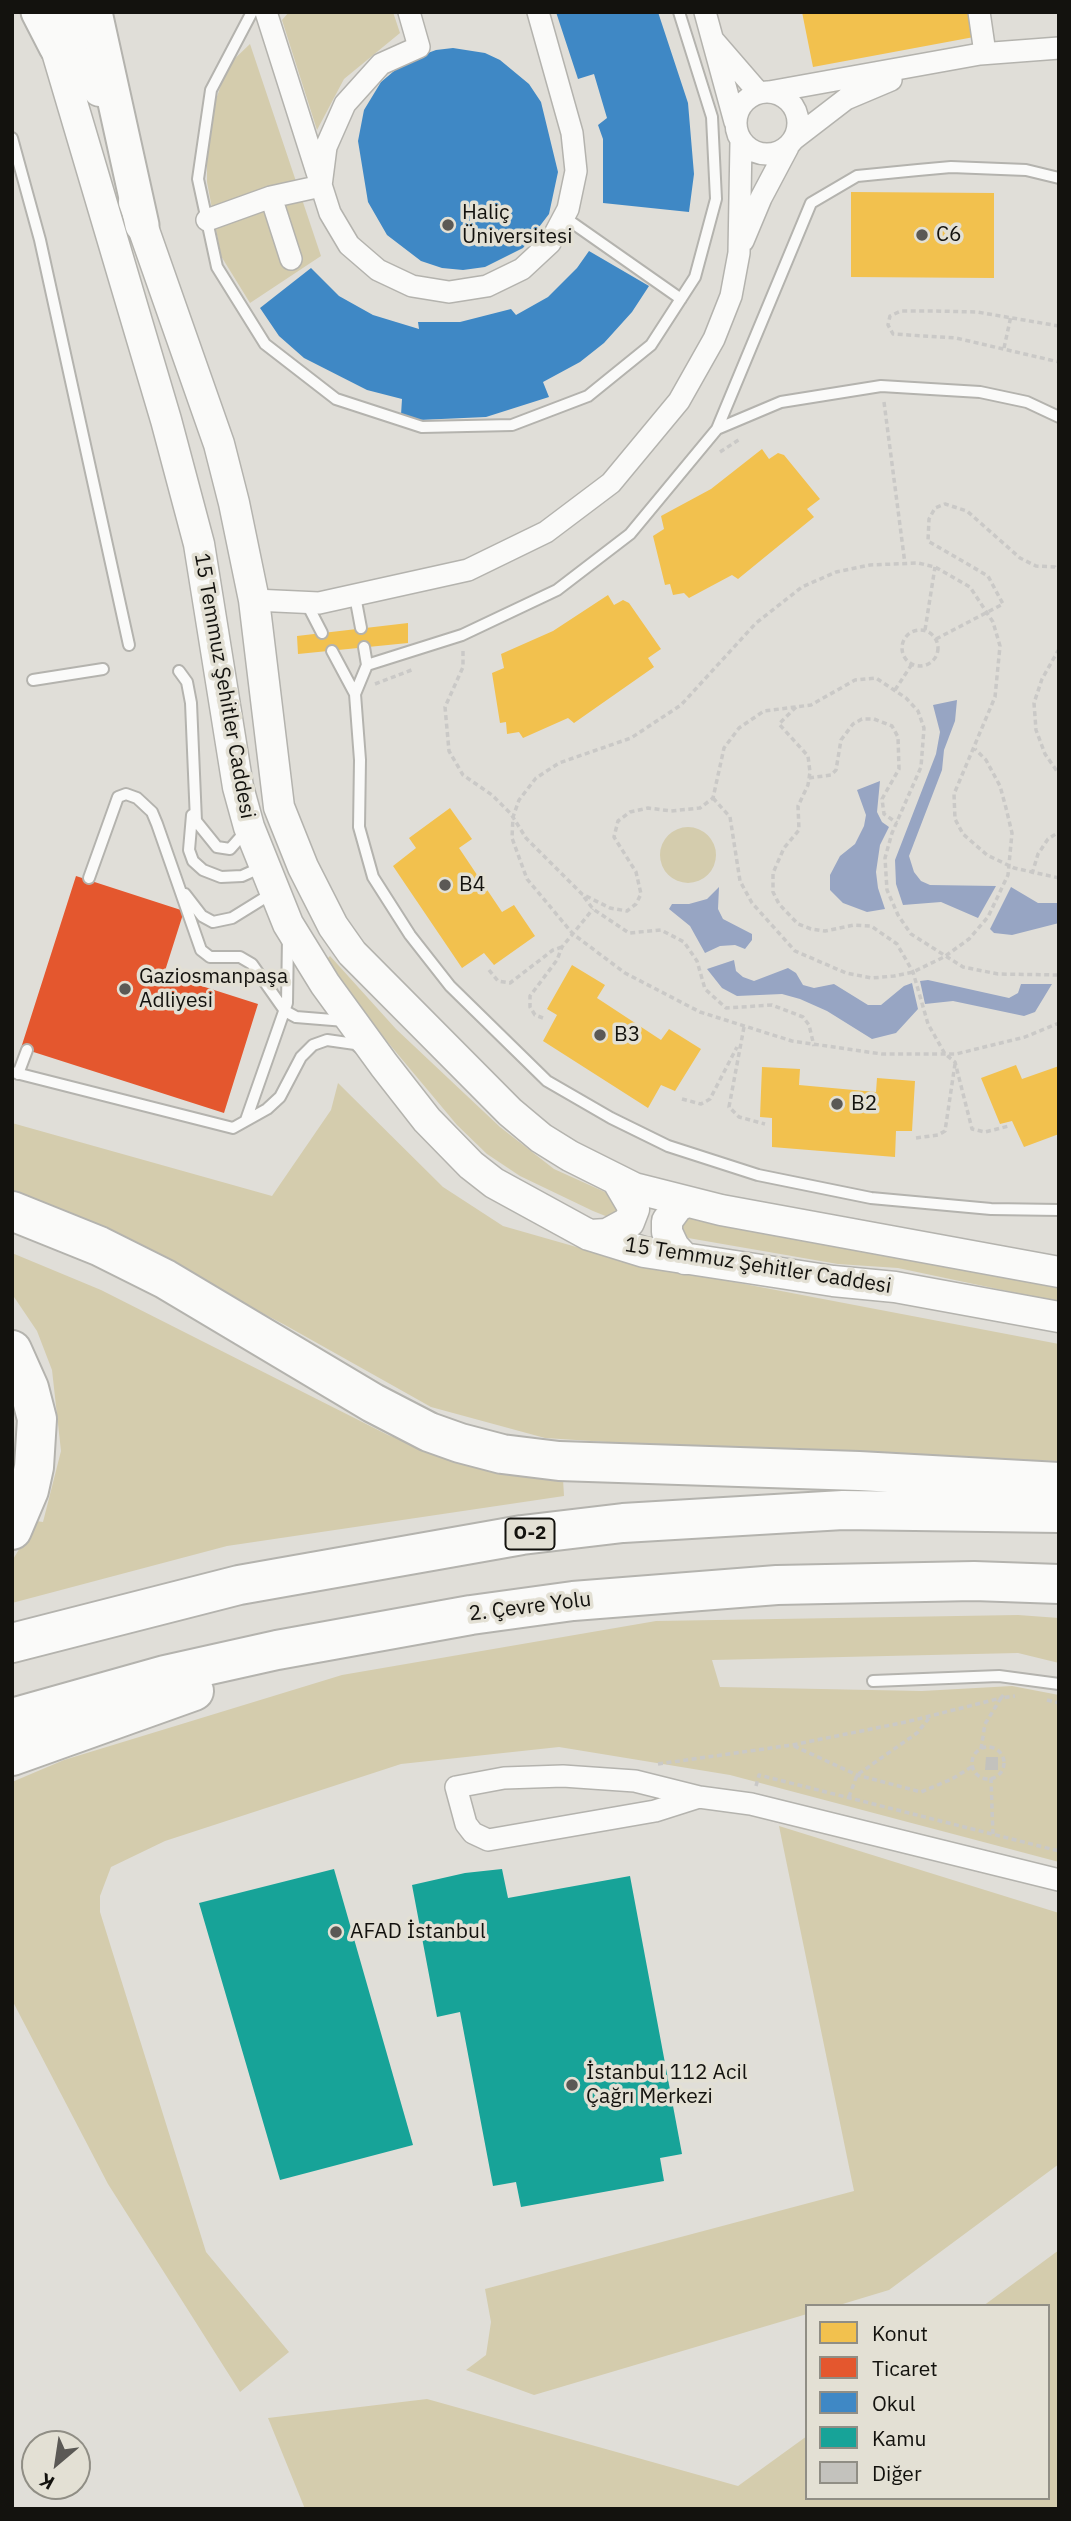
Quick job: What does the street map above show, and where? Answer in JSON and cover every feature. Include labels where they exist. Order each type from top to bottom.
[{"type":"highway","points":[[12,1211],[79,1238],[214,1305],[373,1403],[429,1432],[470,1446],[559,1461],[859,1471],[1059,1482]]},
{"type":"highway","points":[[12,1224],[79,1238]]},
{"type":"highway","points":[[12,1350],[29,1388],[37,1419],[34,1467],[29,1490],[12,1530]]},
{"type":"highway","name":"O-2","points":[[12,1643],[252,1582],[548,1532],[624,1523],[843,1510],[1059,1513]]},
{"type":"highway","name":"2. Çevre Yolu","points":[[12,1718],[165,1675],[365,1633],[573,1601],[680,1591],[872,1582],[1059,1584]]},
{"type":"highway","points":[[12,1756],[162,1702],[315,1653],[365,1633]]},
{"type":"main road","points":[[38,12],[55,47]]},
{"type":"main road","name":"15 Temmuz Şehitler Caddesi","points":[[45,12],[200,544],[238,787],[248,827],[288,924],[354,1025],[384,1065],[428,1120],[471,1165],[494,1183],[590,1235],[644,1252],[833,1281],[895,1287],[1059,1317]]},
{"type":"main road","name":"15 Temmuz Şehitler Caddesi","points":[[74,12],[142,225],[219,444],[254,600],[279,807],[303,867],[333,926],[352,953],[510,1112],[550,1144],[634,1188],[687,1202],[861,1237],[1059,1272]]},
{"type":"main road","points":[[95,12],[142,225]]},
{"type":"main road","points":[[590,1235],[607,1234],[629,1222],[634,1209],[617,1180]]},
{"type":"main road","points":[[685,1259],[674,1247],[667,1232],[667,1221],[678,1206],[687,1202]]},
{"type":"street","points":[[266,12],[330,213],[349,245],[378,270],[412,286],[449,292],[487,286],[522,269],[550,243],[564,217],[576,171],[572,132],[538,12]]},
{"type":"street","points":[[321,186],[326,147],[345,104],[381,64],[419,47],[409,12]]},
{"type":"street","points":[[705,12],[738,132],[748,149],[768,155],[791,143],[846,99],[925,65]]},
{"type":"street","points":[[979,12],[985,53]]},
{"type":"street","points":[[710,36],[764,92],[779,94],[794,108],[798,129],[761,198],[739,253]]},
{"type":"street","points":[[254,600],[306,602],[355,596],[468,569],[546,532],[611,484],[679,401],[714,340],[731,296],[739,253],[738,132],[742,103],[764,92],[985,53],[1059,48]]},
{"type":"street","points":[[207,220],[271,197],[321,186]]},
{"type":"street","points":[[271,197],[291,259]]},
{"type":"street","points":[[699,1797],[654,1811],[488,1840],[473,1833],[466,1824],[456,1787],[504,1778],[563,1776],[635,1781],[699,1797],[751,1804],[1059,1880]]},
{"type":"lane","points":[[252,12],[211,90],[198,179],[217,267],[265,344],[336,399],[422,427],[512,425],[588,396],[651,345],[695,277],[716,199],[712,117],[680,12]]},
{"type":"lane","points":[[12,138],[54,301],[129,645]]},
{"type":"lane","points":[[367,665],[463,635],[557,590],[630,534],[717,429],[811,203],[857,176],[951,167],[1026,170],[1059,178]]},
{"type":"lane","points":[[564,217],[681,299]]},
{"type":"lane","points":[[717,429],[781,402],[881,386],[980,391],[1027,402],[1059,416]]},
{"type":"lane","points":[[355,596],[361,628]]},
{"type":"lane","points":[[306,602],[322,633]]},
{"type":"lane","points":[[355,694],[367,665],[364,647]]},
{"type":"lane","points":[[332,651],[355,694],[360,760],[359,827],[373,877],[410,935],[450,986],[547,1081],[611,1118],[668,1146],[758,1175],[871,1198],[991,1209],[1059,1210]]},
{"type":"lane","points":[[33,680],[103,669]]},
{"type":"lane","points":[[180,671],[187,682],[191,703],[193,802],[189,850],[193,861],[202,870],[221,877],[268,879]]},
{"type":"lane","points":[[89,878],[112,807],[118,797],[126,794],[137,798],[152,812],[201,950],[210,957],[240,957],[252,964],[285,1010],[296,1017],[338,1018],[354,1025]]},
{"type":"lane","points":[[193,802],[196,821],[217,847],[230,849],[248,827]]},
{"type":"lane","points":[[181,889],[202,916],[213,922],[232,918],[268,879]]},
{"type":"lane","points":[[246,1120],[285,1010],[288,924]]},
{"type":"lane","points":[[27,1050],[15,1073],[211,1125],[233,1128],[267,1109],[280,1097],[301,1057],[313,1045],[327,1040],[355,1044],[384,1065]]},
{"type":"lane","points":[[873,1681],[1017,1677],[1059,1684]]},
{"type":"path","points":[[1059,326],[1011,316],[936,311],[901,311],[890,316],[888,326],[893,334],[956,338],[1059,362]]},
{"type":"path","points":[[1003,348],[1011,316]]},
{"type":"path","points":[[881,386],[905,564]]},
{"type":"path","points":[[873,401],[895,401]]},
{"type":"path","points":[[693,459],[701,466],[744,435]]},
{"type":"path","points":[[936,639],[989,614],[1003,604],[1002,597],[988,576],[928,541],[929,519],[935,508],[945,504],[967,511],[1020,558],[1036,566],[1055,567],[1059,571]]},
{"type":"path","points":[[1059,878],[1032,874],[987,855],[963,834],[955,820],[954,794],[995,697],[1000,646],[989,614],[970,587],[935,566],[870,565],[836,572],[802,587],[756,623],[681,705],[631,738],[559,764],[536,778],[519,800],[513,817],[512,838],[527,878],[573,934],[625,973],[660,993],[744,1027],[814,1045],[882,1054],[945,1054],[994,1046],[1059,1023]]},
{"type":"path","points":[[925,631],[935,566]]},
{"type":"path","points":[[925,631],[936,639],[938,651],[932,662],[921,666],[912,664],[903,652],[904,641],[913,632],[925,631]]},
{"type":"path","points":[[463,635],[463,667],[445,707],[449,751],[463,775],[492,795],[558,874],[582,894],[610,908],[627,911],[636,904],[641,894],[636,872],[614,837],[618,821],[629,812],[648,808],[671,811],[701,808],[713,798],[724,748],[739,728],[764,711],[811,705],[855,680],[876,678],[895,690],[918,711],[925,745],[921,767],[886,858],[887,890],[898,915],[911,934],[963,967],[998,974],[1059,975]]},
{"type":"path","points":[[450,656],[472,647]]},
{"type":"path","points":[[1059,649],[1042,679],[1034,703],[1036,730],[1045,754],[1059,774]]},
{"type":"path","points":[[895,690],[912,664]]},
{"type":"path","points":[[372,691],[376,684],[425,665]]},
{"type":"path","points":[[797,706],[779,724],[808,756],[809,778],[798,806],[799,830],[784,848],[773,873],[773,892],[779,904],[798,924],[811,929],[825,931],[854,925],[871,926],[897,944],[913,972],[919,1003],[945,1054],[956,1062],[972,1129],[985,1132],[1009,1126]]},
{"type":"path","points":[[809,778],[831,775],[836,770],[841,740],[853,724],[874,719],[892,726],[898,737],[899,769],[882,799],[884,814],[897,824]]},
{"type":"path","points":[[713,798],[730,817],[740,881],[758,912],[794,951],[846,973],[872,978],[913,972],[944,957],[969,939],[988,917],[1000,895],[1009,866],[1012,833],[1000,786],[986,760],[975,749]]},
{"type":"path","points":[[1032,874],[1038,853],[1048,839],[1059,832]]},
{"type":"path","points":[[582,894],[593,909],[629,933],[662,930],[671,933],[692,952],[705,989],[726,1008],[760,1004],[786,1008],[803,1017],[809,1025],[814,1045]]},
{"type":"path","points":[[543,1018],[536,1016],[530,1007],[530,996],[557,960],[562,947],[593,909]]},
{"type":"path","points":[[489,970],[498,981],[510,983],[553,950],[562,947]]},
{"type":"path","points":[[744,1027],[738,1046],[729,1107],[739,1117],[765,1124]]},
{"type":"path","points":[[682,1099],[701,1104],[710,1099],[738,1046]]},
{"type":"path","points":[[916,1138],[939,1136],[945,1131],[956,1062]]},
{"type":"path","points":[[991,1778],[978,1774],[973,1766],[974,1756],[981,1749],[985,1724],[1017,1677]]},
{"type":"path","points":[[635,1781],[653,1765],[792,1745],[931,1716],[1001,1698],[1023,1696]]},
{"type":"path","points":[[1040,1699],[1059,1703]]},
{"type":"path","points":[[849,1797],[857,1775],[916,1733],[931,1716]]},
{"type":"path","points":[[792,1745],[857,1775],[921,1792],[952,1779],[973,1766]]},
{"type":"path","points":[[981,1749],[997,1749],[1003,1758],[1003,1769],[991,1778]]},
{"type":"path","points":[[760,1775],[1059,1851]]},
{"type":"path","points":[[991,1778],[993,1836]]},
{"type":"shaded area","points":[[289,12],[393,12],[400,33],[344,79],[317,130],[282,20]]},
{"type":"shaded area","points":[[250,44],[321,256],[250,303],[221,256],[207,182],[207,140],[213,108],[228,65]]},
{"type":"shaded area","points":[[688,827],[708,835],[716,855],[708,875],[688,883],[668,875],[660,855],[668,835]]},
{"type":"shaded area","points":[[330,956],[396,1029],[500,1127],[554,1169],[616,1197],[619,1214],[608,1217],[593,1211],[520,1176],[487,1154],[457,1125],[385,1039],[326,960]]},
{"type":"shaded area","points":[[338,1083],[443,1187],[503,1226],[629,1262],[1059,1344],[1059,1461],[685,1447],[545,1438],[431,1407],[285,1325],[88,1222],[12,1198],[12,1123],[272,1196],[331,1110]]},
{"type":"shaded area","points":[[683,1217],[1059,1288],[1059,1302],[898,1268],[838,1264],[688,1238],[684,1235],[680,1221]]},
{"type":"shaded area","points":[[12,1253],[101,1290],[388,1435],[434,1452],[563,1479],[564,1496],[227,1546],[12,1603],[12,1561],[36,1521],[43,1522],[61,1451],[52,1370],[37,1331],[12,1294]]},
{"type":"shaded area","points":[[1018,1615],[1059,1618],[1059,1663],[1018,1653],[712,1660],[720,1687],[922,1691],[1012,1686],[1059,1695],[1059,1862],[730,1775],[559,1747],[401,1764],[165,1841],[111,1867],[100,1896],[100,1912],[206,2252],[289,2352],[240,2392],[108,2184],[12,2000],[12,1782],[64,1760],[342,1675],[656,1621]]},
{"type":"shaded area","points":[[779,1826],[1059,1913],[1059,2164],[889,2290],[843,2304],[805,2304],[805,2315],[534,2395],[466,2370],[486,2355],[491,2322],[485,2289],[854,2191]]},
{"type":"shaded area","points":[[1059,2250],[1059,2509],[305,2509],[268,2418],[427,2399],[738,2486],[805,2437],[805,2500],[1050,2500],[1050,2304],[986,2304]]},
{"type":"water","points":[[957,700],[955,721],[944,750],[942,770],[909,856],[914,872],[921,881],[930,885],[996,886],[978,918],[941,902],[903,905],[896,884],[895,860],[936,754],[940,732],[933,705]]},
{"type":"water","points":[[880,781],[877,812],[882,822],[889,827],[880,845],[876,872],[885,909],[867,912],[843,903],[830,890],[830,875],[840,856],[855,844],[864,826],[866,815],[857,790]]},
{"type":"water","points":[[719,887],[718,909],[723,919],[752,934],[752,940],[745,949],[735,945],[720,946],[705,953],[690,926],[669,909],[672,904],[689,904],[707,899]]},
{"type":"water","points":[[1011,887],[1038,903],[1059,903],[1059,923],[1012,935],[994,933],[990,929]]},
{"type":"water","points":[[734,960],[736,971],[754,981],[788,968],[796,973],[803,985],[814,988],[834,984],[868,1005],[881,1005],[904,986],[912,983],[918,1009],[896,1033],[872,1039],[827,1011],[800,999],[782,994],[737,996],[722,988],[707,969]]},
{"type":"water","points":[[928,980],[1009,998],[1018,993],[1021,984],[1052,984],[1035,1012],[1024,1016],[953,1001],[925,1004],[920,981]]},
{"type":"building: Konut","points":[[802,12],[970,12],[974,37],[813,67]]},
{"type":"building: Konut","name":"C6","points":[[851,192],[994,193],[994,278],[851,277]]},
{"type":"building: Konut","points":[[762,449],[769,459],[778,453],[784,455],[820,499],[807,509],[814,517],[738,579],[732,575],[689,598],[684,593],[673,595],[670,584],[665,585],[653,536],[664,529],[661,516],[711,489]]},
{"type":"building: Konut","points":[[608,595],[614,605],[623,600],[629,603],[661,649],[648,658],[654,667],[574,723],[568,718],[523,738],[519,732],[507,734],[506,722],[500,723],[492,673],[504,668],[501,654],[553,631]]},
{"type":"building: Konut","points":[[408,623],[408,643],[298,654],[297,636]]},
{"type":"building: Konut","name":"B4","points":[[450,808],[472,839],[459,848],[502,912],[514,905],[535,936],[494,965],[484,953],[462,968],[393,866],[416,848],[409,838]]},
{"type":"building: Konut","name":"B3","points":[[572,965],[605,985],[597,998],[661,1040],[669,1029],[701,1049],[675,1091],[661,1085],[648,1108],[543,1041],[557,1015],[547,1009]]},
{"type":"building: Konut","points":[[1016,1065],[1022,1079],[1059,1066],[1059,1134],[1024,1147],[1012,1121],[1000,1124],[981,1078]]},
{"type":"building: Konut","name":"B2","points":[[762,1067],[800,1069],[799,1085],[876,1092],[877,1078],[915,1081],[912,1131],[896,1131],[895,1157],[772,1147],[772,1118],[760,1117]]},
{"type":"building: Ticaret","name":"Gaziosmanpaşa Adliyesi","points":[[76,876],[184,911],[164,974],[258,1004],[224,1113],[21,1048]]},
{"type":"building: Okul","points":[[556,12],[658,12],[688,103],[694,174],[689,212],[603,203],[603,139],[598,125],[607,118],[594,74],[578,79]]},
{"type":"building: Okul","points":[[453,48],[485,53],[500,60],[529,84],[541,102],[558,172],[549,214],[523,248],[485,267],[463,270],[442,268],[421,261],[387,235],[368,202],[358,141],[364,110],[381,82],[406,61],[436,50]]},
{"type":"building: Okul","points":[[589,251],[649,286],[632,312],[604,343],[580,362],[543,382],[549,397],[486,417],[419,420],[401,415],[402,399],[367,390],[304,358],[279,336],[260,308],[311,268],[339,296],[373,315],[419,329],[418,322],[460,322],[511,309],[516,315],[548,297],[577,268]]},
{"type":"building: Kamu","points":[[334,1869],[413,2145],[280,2180],[199,1903]]},
{"type":"building: Kamu","name":"İstanbul 112 Acil Çağrı Merkezi","points":[[502,1869],[508,1898],[630,1876],[682,2154],[660,2158],[664,2181],[521,2207],[516,2182],[493,2186],[460,2012],[437,2017],[412,1885],[465,1873]]},
{"type":"building: Diğer","points":[[986,1757],[998,1757],[998,1770],[985,1770]]},
{"type":"place","name":"Haliç Üniversitesi","points":[[448,225]]},
{"type":"place","name":"C6","points":[[922,235]]},
{"type":"place","name":"B4","points":[[445,885]]},
{"type":"place","name":"Gaziosmanpaşa Adliyesi","points":[[125,989]]},
{"type":"place","name":"B3","points":[[600,1035]]},
{"type":"place","name":"B2","points":[[837,1104]]},
{"type":"place","name":"AFAD İstanbul","points":[[336,1932]]},
{"type":"place","name":"İstanbul 112 Acil Çağrı Merkezi","points":[[572,2085]]}]
